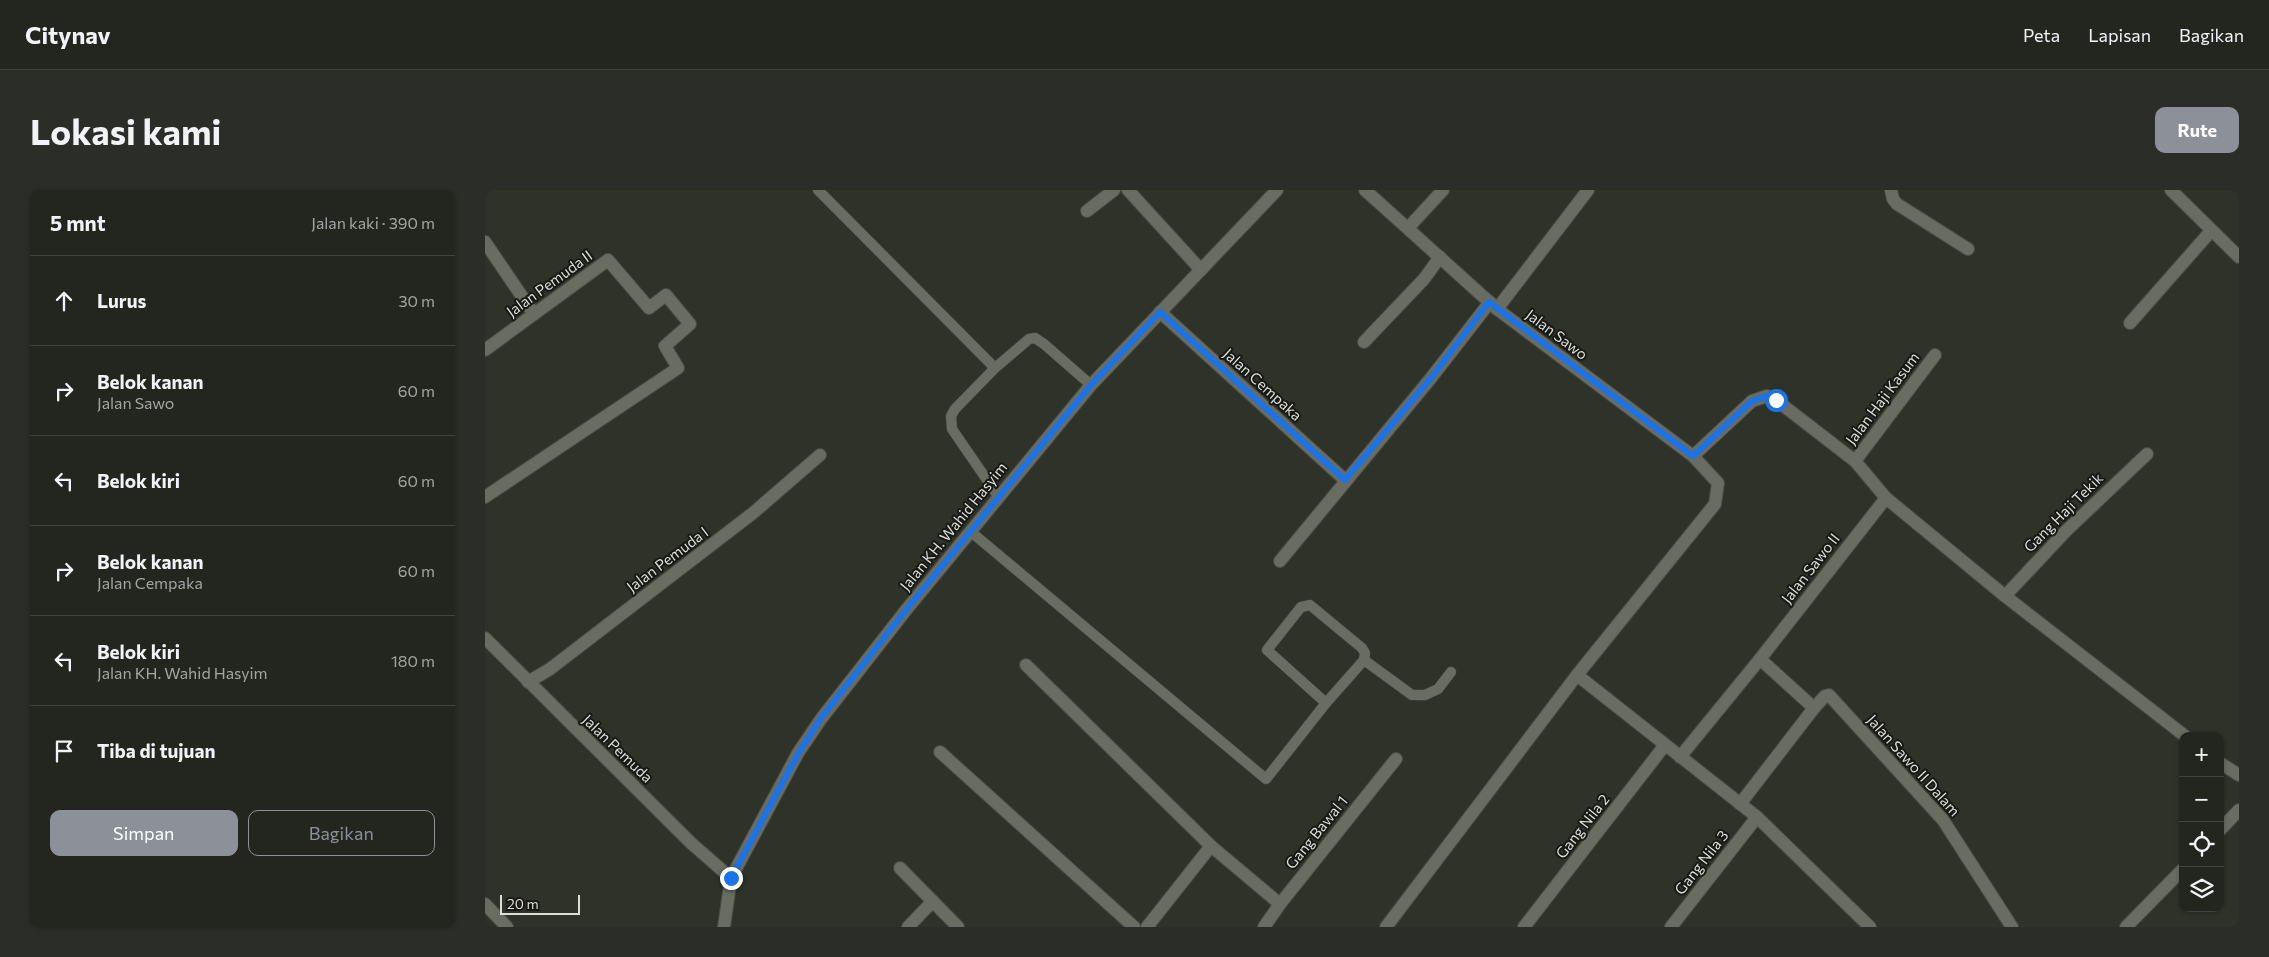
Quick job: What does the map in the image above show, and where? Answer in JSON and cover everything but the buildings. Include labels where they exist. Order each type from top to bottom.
[{"type":"street","points":[[1087,211],[1114,190]]},
{"type":"street","points":[[1128,190],[1201,270]]},
{"type":"street","name":"Jalan KH. Wahid Hasyim","points":[[725,927],[731,878],[798,754],[821,718],[998,496],[1091,385],[1277,190]]},
{"type":"street","name":"Jalan Sawo","points":[[1365,190],[1493,305],[1693,456],[1718,483],[1715,504],[1577,675]]},
{"type":"street","points":[[1408,228],[1443,190]]},
{"type":"street","points":[[1280,561],[1345,480],[1493,305],[1587,190]]},
{"type":"street","points":[[1891,190],[1893,199],[1897,204],[1968,249]]},
{"type":"street","points":[[2171,190],[2239,258]]},
{"type":"street","points":[[2130,323],[2211,231]]},
{"type":"street","points":[[486,244],[534,314]]},
{"type":"street","points":[[1364,342],[1424,279],[1440,257]]},
{"type":"street","name":"Jalan Pemuda II","points":[[485,350],[608,260],[649,308],[666,295],[690,324],[665,346],[679,368],[485,497]]},
{"type":"street","name":"Jalan Cempaka","points":[[1160,312],[1345,480]]},
{"type":"street","name":"Jalan Haji Kasum","points":[[1855,460],[1935,355]]},
{"type":"street","points":[[1693,456],[1752,401],[1767,396],[1787,408],[1855,460],[1886,498],[2005,596],[2180,732]]},
{"type":"street","name":"Gang Haji Tekik","points":[[2005,596],[2066,531],[2147,454]]},
{"type":"street","name":"Jalan Pemuda I","points":[[528,682],[550,669],[753,514],[820,455]]},
{"type":"street","name":"Jalan Sawo II","points":[[1680,757],[1760,659],[1886,498]]},
{"type":"street","name":"Jalan Pemuda","points":[[485,638],[684,836],[731,878]]},
{"type":"street","points":[[1760,659],[1814,708]]},
{"type":"street","points":[[1026,665],[1211,846],[1280,904]]},
{"type":"street","points":[[1386,927],[1577,675],[1757,817],[1870,927]]},
{"type":"street","name":"Jalan Sawo II Dalam","points":[[1740,804],[1814,708],[1825,696],[1829,695],[1943,820],[2012,927]]},
{"type":"street","name":"Gang Nila 2","points":[[1524,927],[1665,745]]},
{"type":"street","points":[[940,752],[1134,927]]},
{"type":"street","name":"Gang Bawal 1","points":[[1264,927],[1280,904],[1396,759]]},
{"type":"street","points":[[2224,766],[2239,775]]},
{"type":"street","points":[[2224,826],[2239,810]]},
{"type":"street","name":"Gang Nila 3","points":[[1671,927],[1757,817]]},
{"type":"street","points":[[1147,927],[1211,846]]},
{"type":"street","points":[[900,868],[958,927]]},
{"type":"street","points":[[2126,927],[2179,873]]},
{"type":"street","points":[[908,927],[933,901]]},
{"type":"street","points":[[485,904],[507,927]]},
{"type":"lane","points":[[818,190],[995,368]]},
{"type":"lane","points":[[998,496],[952,429],[950,422],[955,409],[995,368],[1029,339],[1035,338],[1044,344],[1091,385]]},
{"type":"lane","points":[[970,531],[1266,779],[1326,703],[1364,660],[1365,653],[1362,648],[1310,606],[1301,607],[1267,650],[1326,703]]},
{"type":"lane","points":[[1364,660],[1412,695],[1425,694],[1438,689],[1451,672]]},
{"type":"route","points":[[731,878],[774,796],[821,718],[998,496],[1091,385],[1160,312],[1345,480],[1431,378],[1489,302],[1693,456],[1752,401],[1767,396],[1776,400]]}]
